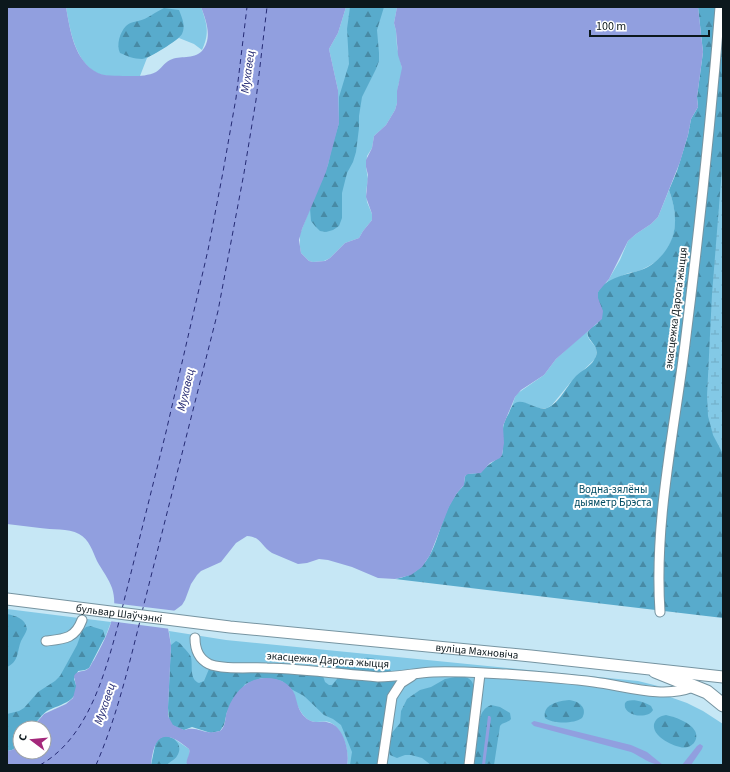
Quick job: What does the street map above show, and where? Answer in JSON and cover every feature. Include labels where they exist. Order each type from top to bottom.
[{"type":"highway","points":[[655,671],[707,692],[723,705]]},
{"type":"main road","name":"бульвар Шаўчэнкі","points":[[7,600],[230,627]]},
{"type":"main road","name":"вуліца Махновіча","points":[[230,627],[531,656],[655,671],[723,677]]},
{"type":"street","name":"экасцежка Дарога жыцця","points":[[660,612],[658,590],[659,536],[685,345],[704,175],[720,7]]},
{"type":"street","points":[[46,641],[69,637],[77,630],[82,620]]},
{"type":"street","name":"экасцежка Дарога жыцця","points":[[195,638],[195,644],[200,656],[206,662],[215,666],[268,668],[378,677],[446,672],[506,674],[593,682],[658,692],[674,692],[693,687]]},
{"type":"street","points":[[382,765],[392,697],[401,684],[417,674]]},
{"type":"street","points":[[469,765],[480,674]]},
{"type":"green space","points":[[66,7],[201,7],[207,28],[206,38],[202,50],[194,44],[179,38],[147,58],[140,76],[103,75],[91,69],[79,54],[69,26]]},
{"type":"green space","points":[[346,7],[397,7],[394,23],[402,73],[398,86],[395,110],[386,125],[374,136],[372,148],[367,156],[366,167],[368,179],[366,192],[367,202],[372,214],[372,220],[359,238],[345,243],[330,258],[324,261],[313,262],[309,261],[301,253],[300,234],[314,198],[338,90],[329,49],[338,33]]},
{"type":"green space","points":[[350,7],[384,7],[377,30],[379,61],[362,97],[356,152],[347,173],[342,193],[342,218],[339,226],[326,232],[320,231],[311,221],[310,208],[328,165],[339,123],[339,97],[349,64],[347,29]]},
{"type":"green space","name":"Водна-зялёны дыяметр Брэста","points":[[698,7],[723,7],[723,618],[395,579],[408,575],[419,569],[426,561],[432,552],[449,506],[463,486],[466,474],[478,473],[502,455],[504,426],[513,405],[516,402],[520,402],[543,409],[551,406],[576,376],[588,367],[594,360],[596,350],[588,336],[588,333],[590,329],[598,323],[597,294],[601,287],[611,280],[641,270],[650,265],[661,257],[668,247],[672,239],[675,223],[674,207],[669,190],[677,171],[688,135],[691,119],[698,107],[697,97],[703,52]]},
{"type":"green space","points":[[164,8],[179,10],[184,25],[180,37],[163,49],[142,59],[120,53],[118,46],[119,39],[126,26],[130,23],[145,19]]},
{"type":"green space","points":[[723,156],[723,454],[713,435],[708,416],[707,396],[712,294]]},
{"type":"green space","points":[[669,190],[675,213],[675,225],[669,246],[663,255],[654,263],[641,270],[626,274],[606,284],[620,260],[628,241],[658,217]]},
{"type":"green space","points":[[588,330],[588,338],[595,346],[597,354],[595,359],[570,383],[552,405],[547,408],[537,408],[525,403],[512,406],[518,393],[544,375],[556,359]]},
{"type":"green space","points":[[7,609],[111,622],[105,638],[38,720],[12,720],[12,749],[7,751]]},
{"type":"green space","points":[[7,614],[22,620],[27,629],[21,641],[16,659],[7,667]]},
{"type":"green space","points":[[90,626],[103,630],[105,637],[89,668],[78,671],[74,679],[76,692],[73,697],[64,704],[47,711],[38,720],[12,720],[12,750],[7,751],[7,714],[24,708],[38,692],[60,676],[77,645],[82,631],[86,627]]},
{"type":"green space","points":[[169,631],[226,640],[638,681],[662,687],[594,679],[523,678],[649,692],[687,703],[723,724],[723,765],[347,765],[348,760],[346,747],[342,734],[329,722],[315,722],[306,718],[300,711],[289,686],[168,708],[171,645]]},
{"type":"green space","points":[[176,641],[181,644],[191,657],[194,679],[199,683],[204,681],[209,669],[213,667],[254,669],[323,676],[325,682],[332,685],[337,679],[335,664],[338,658],[368,658],[378,660],[390,669],[398,681],[381,765],[350,765],[352,752],[341,725],[324,715],[304,696],[291,689],[282,681],[274,679],[261,678],[245,684],[227,712],[224,725],[220,731],[211,733],[192,727],[184,730],[172,725],[169,721],[168,708],[171,645]]},
{"type":"green space","points":[[460,676],[469,679],[474,687],[464,765],[431,765],[422,758],[411,755],[405,755],[397,758],[390,755],[391,734],[400,723],[401,711],[407,699],[420,690],[431,687],[445,679]]},
{"type":"green space","points":[[569,700],[579,703],[582,706],[584,714],[582,718],[564,722],[553,721],[545,718],[546,709],[549,706],[556,702]]},
{"type":"green space","points":[[633,700],[642,702],[651,706],[653,710],[646,715],[641,716],[631,714],[625,707],[625,703]]},
{"type":"green space","points":[[491,705],[500,707],[510,713],[511,719],[500,726],[494,765],[474,765],[480,718],[484,710]]},
{"type":"green space","points":[[666,715],[682,720],[693,728],[696,738],[693,744],[684,748],[667,742],[659,736],[654,728],[654,724],[658,718]]},
{"type":"green space","points":[[164,736],[168,736],[177,742],[179,745],[179,752],[167,765],[151,765],[156,741]]},
{"type":"green space","points":[[173,738],[189,749],[187,765],[151,765]]},
{"type":"water","name":"Мухавец","points":[[7,7],[66,7],[74,44],[83,61],[90,68],[101,74],[131,76],[152,74],[158,71],[170,60],[195,56],[202,51],[207,40],[208,29],[201,7],[346,7],[338,33],[329,49],[338,90],[339,123],[326,172],[302,229],[299,240],[301,253],[309,261],[313,262],[325,261],[345,243],[359,238],[372,220],[372,214],[366,197],[368,175],[366,160],[372,148],[374,136],[386,125],[395,110],[397,103],[397,91],[402,68],[398,55],[394,23],[397,7],[698,7],[703,52],[697,97],[698,107],[691,119],[680,162],[658,217],[628,241],[609,279],[598,292],[598,298],[603,311],[602,319],[556,359],[544,375],[521,390],[515,397],[503,426],[504,443],[502,455],[500,458],[490,463],[481,473],[468,474],[465,476],[464,485],[457,493],[449,507],[430,555],[422,567],[411,575],[395,579],[378,578],[352,567],[328,560],[319,559],[298,564],[272,553],[258,540],[251,536],[247,536],[236,543],[221,562],[201,571],[197,575],[191,584],[182,605],[174,611],[168,628],[171,645],[168,716],[173,725],[184,730],[194,729],[209,732],[220,731],[224,726],[228,709],[236,694],[244,686],[254,680],[272,678],[288,685],[295,695],[300,710],[308,720],[314,722],[327,722],[335,725],[342,735],[347,747],[347,765],[187,765],[189,749],[181,743],[167,737],[158,741],[155,746],[151,765],[7,765],[7,751],[12,750],[12,760],[52,760],[52,720],[39,720],[44,714],[66,704],[73,698],[76,686],[74,676],[77,672],[89,668],[107,635],[113,616],[114,597],[111,585],[90,546],[82,536],[75,532],[65,530],[7,524]]},
{"type":"water","points":[[488,716],[491,718],[485,765],[482,765]]},
{"type":"water","points":[[534,721],[631,745],[647,752],[663,765],[650,762],[631,752],[534,726],[531,723]]},
{"type":"water","points":[[700,744],[703,746],[702,749],[691,765],[682,765],[697,746]]},
{"type":"pier","points":[[112,603],[177,611],[173,615],[170,624],[171,629],[109,621]]},
{"type":"ferry route","points":[[122,609],[166,432],[208,250],[236,98],[247,7]]},
{"type":"ferry route","points":[[142,612],[218,311],[256,100],[267,7]]},
{"type":"ferry route","points":[[40,765],[57,753],[72,737],[84,720],[102,680],[120,618]]},
{"type":"ferry route","points":[[96,765],[116,712],[140,621]]}]
